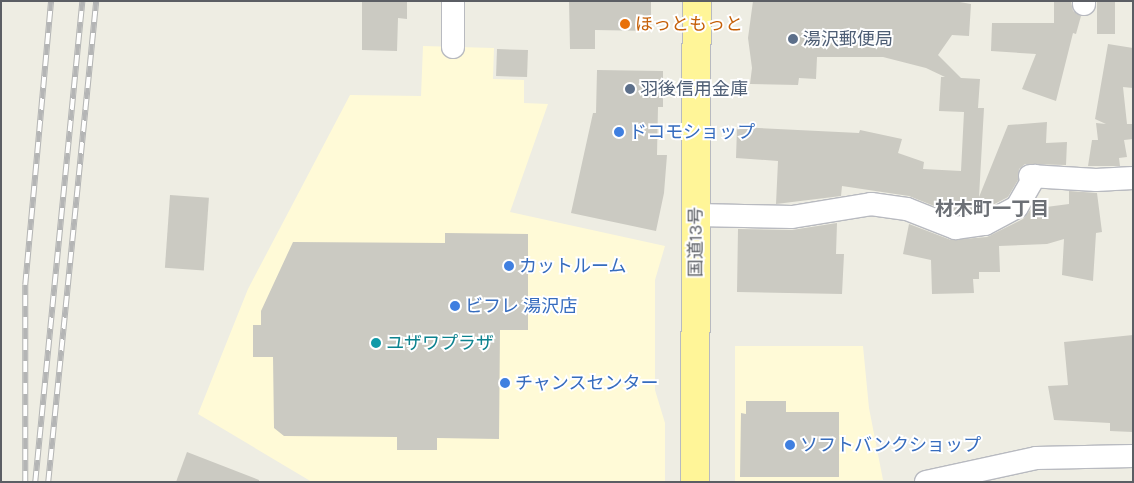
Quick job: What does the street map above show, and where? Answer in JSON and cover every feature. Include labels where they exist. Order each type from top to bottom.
[{"type":"highway","name":"国道13号","points":[[695,482],[697,1]]},
{"type":"street","points":[[453,1],[453,47]]},
{"type":"street","points":[[696,215],[792,217],[871,204],[907,209],[955,228],[985,224],[1017,207],[1033,176],[1133,178]]},
{"type":"street","points":[[926,482],[1036,458],[1133,456]]},
{"type":"shaded area","points":[[423,46],[494,48],[493,79],[524,80],[524,103],[548,104],[510,212],[665,246],[655,280],[655,390],[665,423],[665,482],[312,482],[198,414],[248,289],[350,95],[421,96]]},
{"type":"shaded area","points":[[735,346],[863,346],[869,408],[883,480],[735,482]]},
{"type":"building","points":[[362,1],[407,1],[407,19],[398,18],[397,51],[362,50]]},
{"type":"building","points":[[569,1],[651,1],[651,31],[595,30],[595,49],[570,49]]},
{"type":"building","points":[[753,1],[954,1],[971,4],[969,36],[952,35],[938,55],[961,78],[980,79],[978,108],[984,108],[979,197],[1008,125],[1047,122],[1046,143],[1067,142],[1066,165],[1025,164],[1019,169],[1018,180],[1008,197],[981,211],[957,215],[909,196],[842,186],[841,196],[776,204],[778,161],[736,158],[737,127],[859,133],[860,130],[902,139],[898,153],[924,162],[923,169],[961,171],[964,112],[939,111],[941,77],[945,77],[926,68],[883,57],[817,57],[816,79],[799,78],[798,85],[750,84],[752,68],[748,38]]},
{"type":"building","points":[[1054,1],[1071,1],[1073,11],[1081,16],[1076,34],[1073,33],[1056,101],[1022,89],[1036,54],[991,51],[992,23],[1054,23]]},
{"type":"building","points":[[1097,1],[1115,1],[1115,34],[1097,34]]},
{"type":"building","points":[[1108,44],[1133,48],[1133,88],[1123,87],[1127,124],[1133,124],[1133,139],[1124,140],[1127,157],[1119,158],[1120,166],[1088,166],[1092,140],[1098,140],[1096,123],[1106,124],[1095,119]]},
{"type":"building","points":[[497,49],[528,50],[527,77],[496,76]]},
{"type":"building","points":[[597,70],[663,71],[663,107],[658,107],[657,155],[667,155],[664,193],[656,231],[571,213],[593,113],[596,113]]},
{"type":"building","points":[[1069,191],[1097,193],[1102,232],[1096,233],[1093,281],[1062,275],[1064,239],[1047,244],[999,246],[1000,272],[979,272],[979,279],[973,279],[974,293],[932,294],[931,260],[903,254],[909,224],[951,240],[987,237],[1023,219],[1031,209],[1069,204]]},
{"type":"building","points":[[170,195],[209,198],[204,271],[165,268]]},
{"type":"building","points":[[837,223],[836,254],[844,254],[842,294],[737,292],[738,229],[792,230]]},
{"type":"building","name":"ユザワプラザ","points":[[445,233],[528,234],[528,330],[500,330],[499,439],[437,438],[437,450],[397,450],[397,437],[284,436],[274,428],[273,357],[253,357],[253,325],[261,325],[261,311],[293,242],[445,243]]},
{"type":"building","points":[[1133,335],[1133,432],[1110,431],[1110,423],[1054,420],[1048,386],[1068,385],[1064,342]]},
{"type":"building","name":"ソフトバンクショップ","points":[[746,401],[786,401],[786,412],[839,412],[839,477],[740,477],[741,413],[746,414]]},
{"type":"building","points":[[187,452],[259,480],[259,482],[176,482]]},
{"type":"railway","points":[[25,482],[25,285],[51,1]]},
{"type":"railway","points":[[35,482],[82,1]]},
{"type":"railway","points":[[48,482],[96,1]]},
{"type":"place","name":"ほっともっと","points":[[625,24]]},
{"type":"place","name":"湯沢郵便局","points":[[793,39]]},
{"type":"place","name":"羽後信用金庫","points":[[630,89]]},
{"type":"place","name":"ドコモショップ","points":[[619,132]]},
{"type":"place","name":"カットルーム","points":[[509,266]]},
{"type":"place","name":"ビフレ 湯沢店","points":[[455,306]]},
{"type":"place","name":"ユザワプラザ","points":[[376,343]]},
{"type":"place","name":"チャンスセンター","points":[[505,383]]},
{"type":"place","name":"ソフトバンクショップ","points":[[790,445]]},
{"type":"district","name":"材木町一丁目","points":[[992,210]]}]
